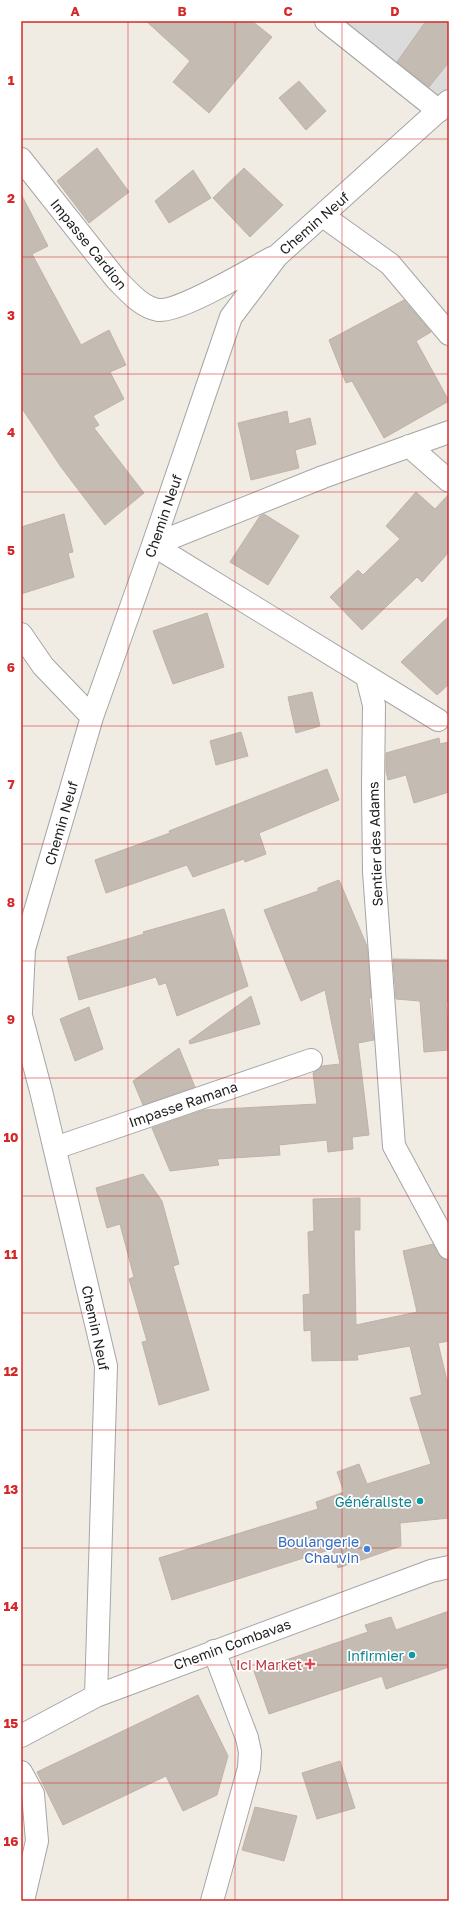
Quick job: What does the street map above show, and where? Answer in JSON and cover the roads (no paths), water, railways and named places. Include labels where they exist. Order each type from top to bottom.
[{"type":"street","points":[[326,21],[444,106]]},
{"type":"street","name":"Chemin Neuf","points":[[21,1012],[24,948],[92,717],[231,317],[277,256],[444,106]]},
{"type":"street","name":"Impasse Cardion","points":[[21,159],[116,279],[130,293],[147,306],[159,310],[181,306],[277,256]]},
{"type":"street","points":[[323,216],[390,264],[449,334]]},
{"type":"street","points":[[153,545],[323,477],[449,432]]},
{"type":"street","points":[[409,446],[449,481]]},
{"type":"street","points":[[153,545],[438,720]]},
{"type":"street","points":[[21,634],[43,666],[92,717]]},
{"type":"street","name":"Sentier des Adams","points":[[367,677],[374,704],[374,872],[394,1146],[449,1248]]},
{"type":"street","name":"Chemin Neuf","points":[[21,1016],[55,1148],[106,1366],[96,1696]]},
{"type":"street","name":"Impasse Ramana","points":[[55,1148],[311,1060]]},
{"type":"street","name":"Chemin Combavas","points":[[21,1736],[96,1696],[431,1571],[449,1567]]},
{"type":"street","points":[[212,1901],[249,1768],[250,1752],[247,1738],[214,1651]]},
{"type":"street","points":[[21,1772],[33,1794],[37,1841],[23,1901]]},
{"type":"place","name":"Généraliste","points":[[420,1501]]},
{"type":"place","name":"Boulangerie Chauvin","points":[[367,1549]]},
{"type":"place","name":"Infirmier","points":[[412,1655]]},
{"type":"place","name":"Ici Market","points":[[310,1664]]}]
